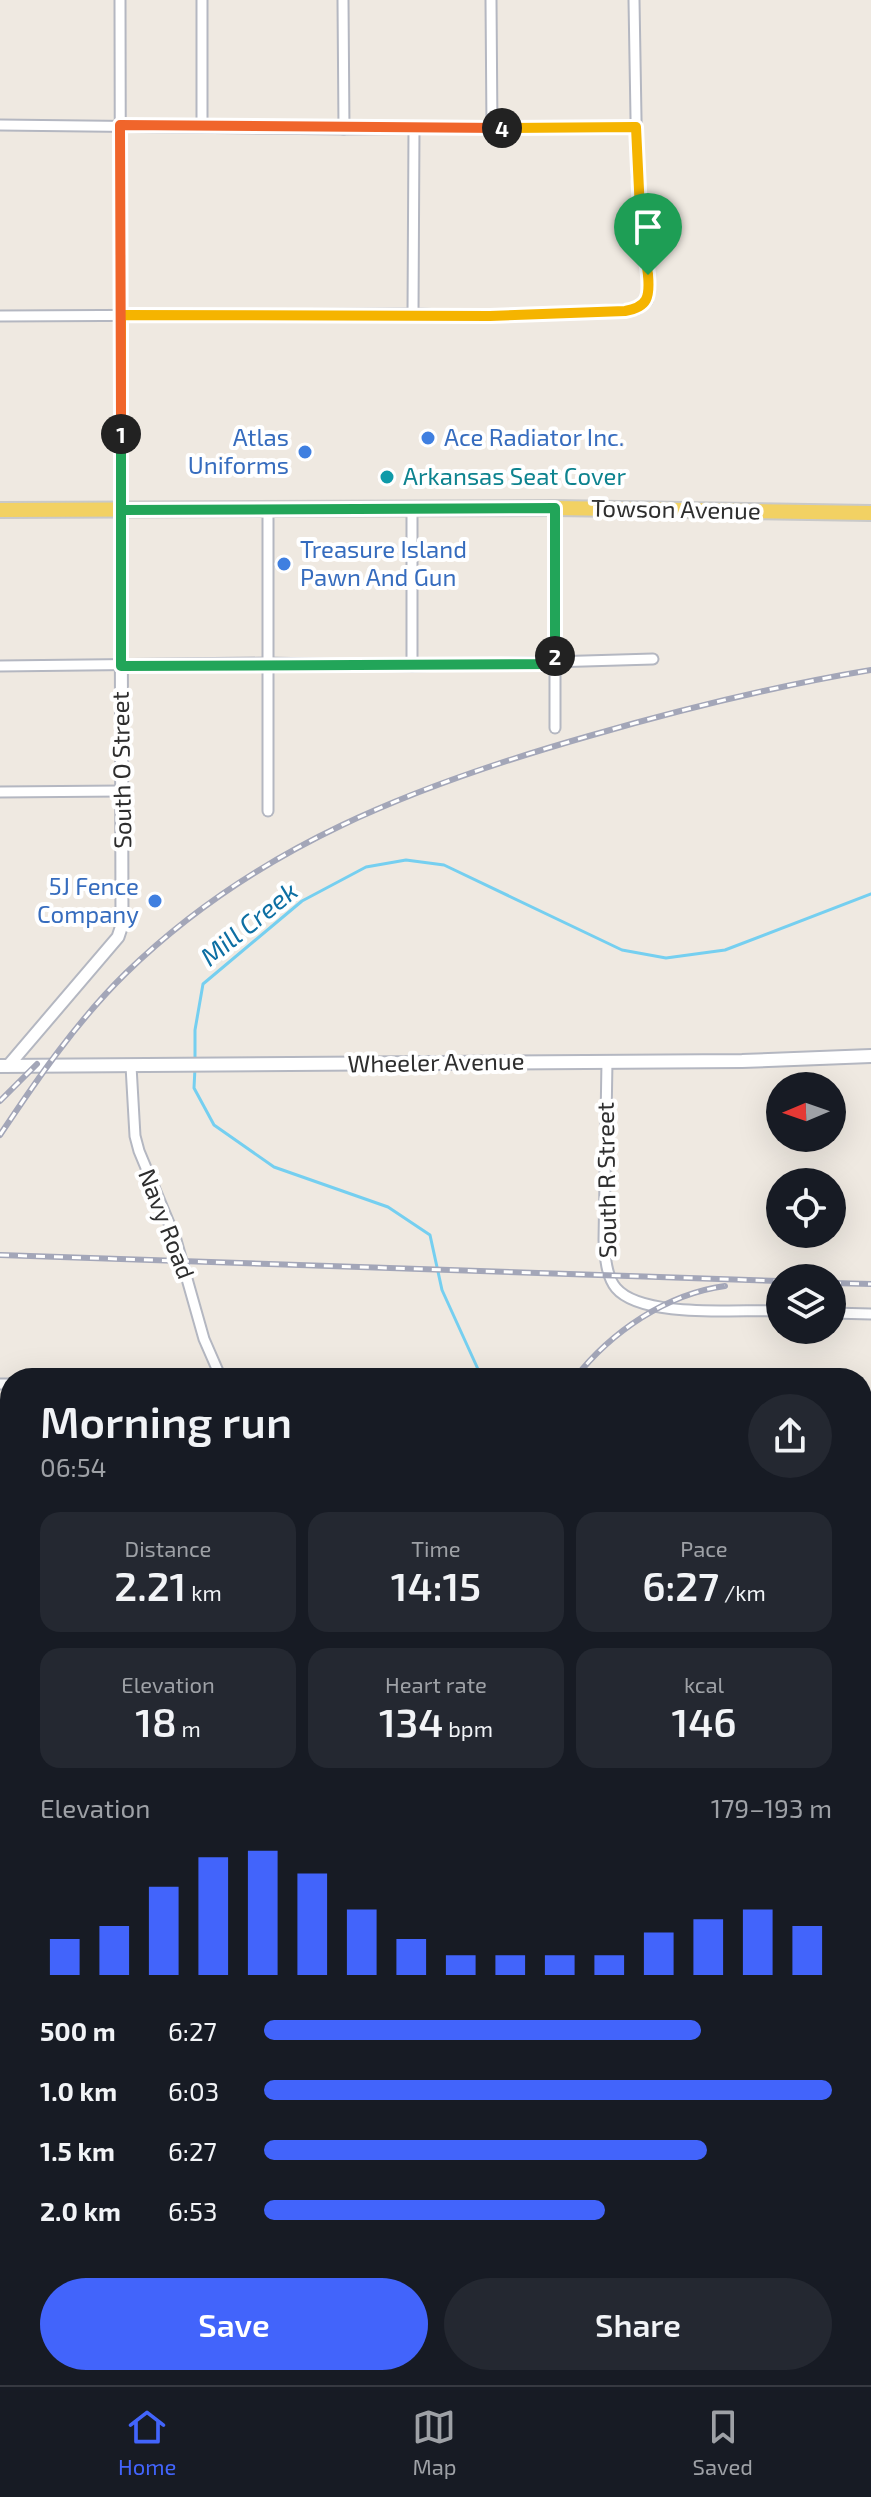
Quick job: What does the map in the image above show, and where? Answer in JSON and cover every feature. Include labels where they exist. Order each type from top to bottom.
[{"type":"main road","name":"Towson Avenue","points":[[0,510],[555,508],[871,513]]},
{"type":"main road","name":"Wheeler Avenue","points":[[4,1066],[742,1061],[871,1056]]},
{"type":"street","name":"South O Street","points":[[4,1066],[120,932],[123,919],[120,0]]},
{"type":"street","points":[[202,0],[202,127]]},
{"type":"street","points":[[343,0],[344,129]]},
{"type":"street","points":[[491,0],[492,129]]},
{"type":"street","points":[[0,316],[490,316],[625,311],[644,304],[649,290],[640,211],[634,0]]},
{"type":"street","points":[[0,125],[344,129],[636,127]]},
{"type":"street","points":[[413,314],[414,128]]},
{"type":"street","points":[[412,508],[412,666]]},
{"type":"street","points":[[555,508],[555,728]]},
{"type":"street","points":[[268,509],[268,811]]},
{"type":"street","points":[[0,666],[267,663],[412,666],[653,659]]},
{"type":"street","points":[[0,792],[122,791]]},
{"type":"street","name":"South R Street","points":[[607,1061],[605,1252],[613,1284],[637,1303],[659,1308],[766,1311]]},
{"type":"street","name":"Navy Road","points":[[131,1066],[135,1136],[139,1151],[176,1240],[214,1368]]},
{"type":"street","points":[[846,1313],[871,1314]]},
{"type":"waterway","name":"Mill Creek","points":[[195,1060],[195,1030],[203,984],[302,901],[366,867],[406,860],[444,865],[622,950],[666,958],[725,950],[871,894]]},
{"type":"waterway","name":"Mill Creek","points":[[195,1068],[194,1088],[214,1125],[274,1167],[388,1207],[430,1235],[442,1290],[477,1368]]},
{"type":"railway","points":[[0,1135],[75,1030],[126,973],[176,928],[229,889],[284,855],[401,799],[525,755],[694,707],[871,670]]},
{"type":"railway","points":[[0,1101],[37,1064]]},
{"type":"railway","points":[[0,1255],[766,1281]]},
{"type":"railway","points":[[846,1283],[871,1284]]},
{"type":"railway","points":[[583,1368],[605,1345],[661,1306],[703,1290],[725,1286]]},
{"type":"place","name":"Ace Radiator Inc.","points":[[428,438]]},
{"type":"place","name":"Atlas Uniforms","points":[[305,452]]},
{"type":"place","name":"Arkansas Seat Cover","points":[[387,477]]},
{"type":"place","name":"Treasure Island Pawn And Gun","points":[[284,564]]},
{"type":"place","name":"5J Fence Company","points":[[155,901]]},
{"type":"route","points":[[648,275],[637,176],[636,127],[344,129],[120,125],[121,315],[121,510],[555,508],[555,664],[121,666],[121,315],[490,316],[625,311],[637,309],[647,301],[648,275]]}]
